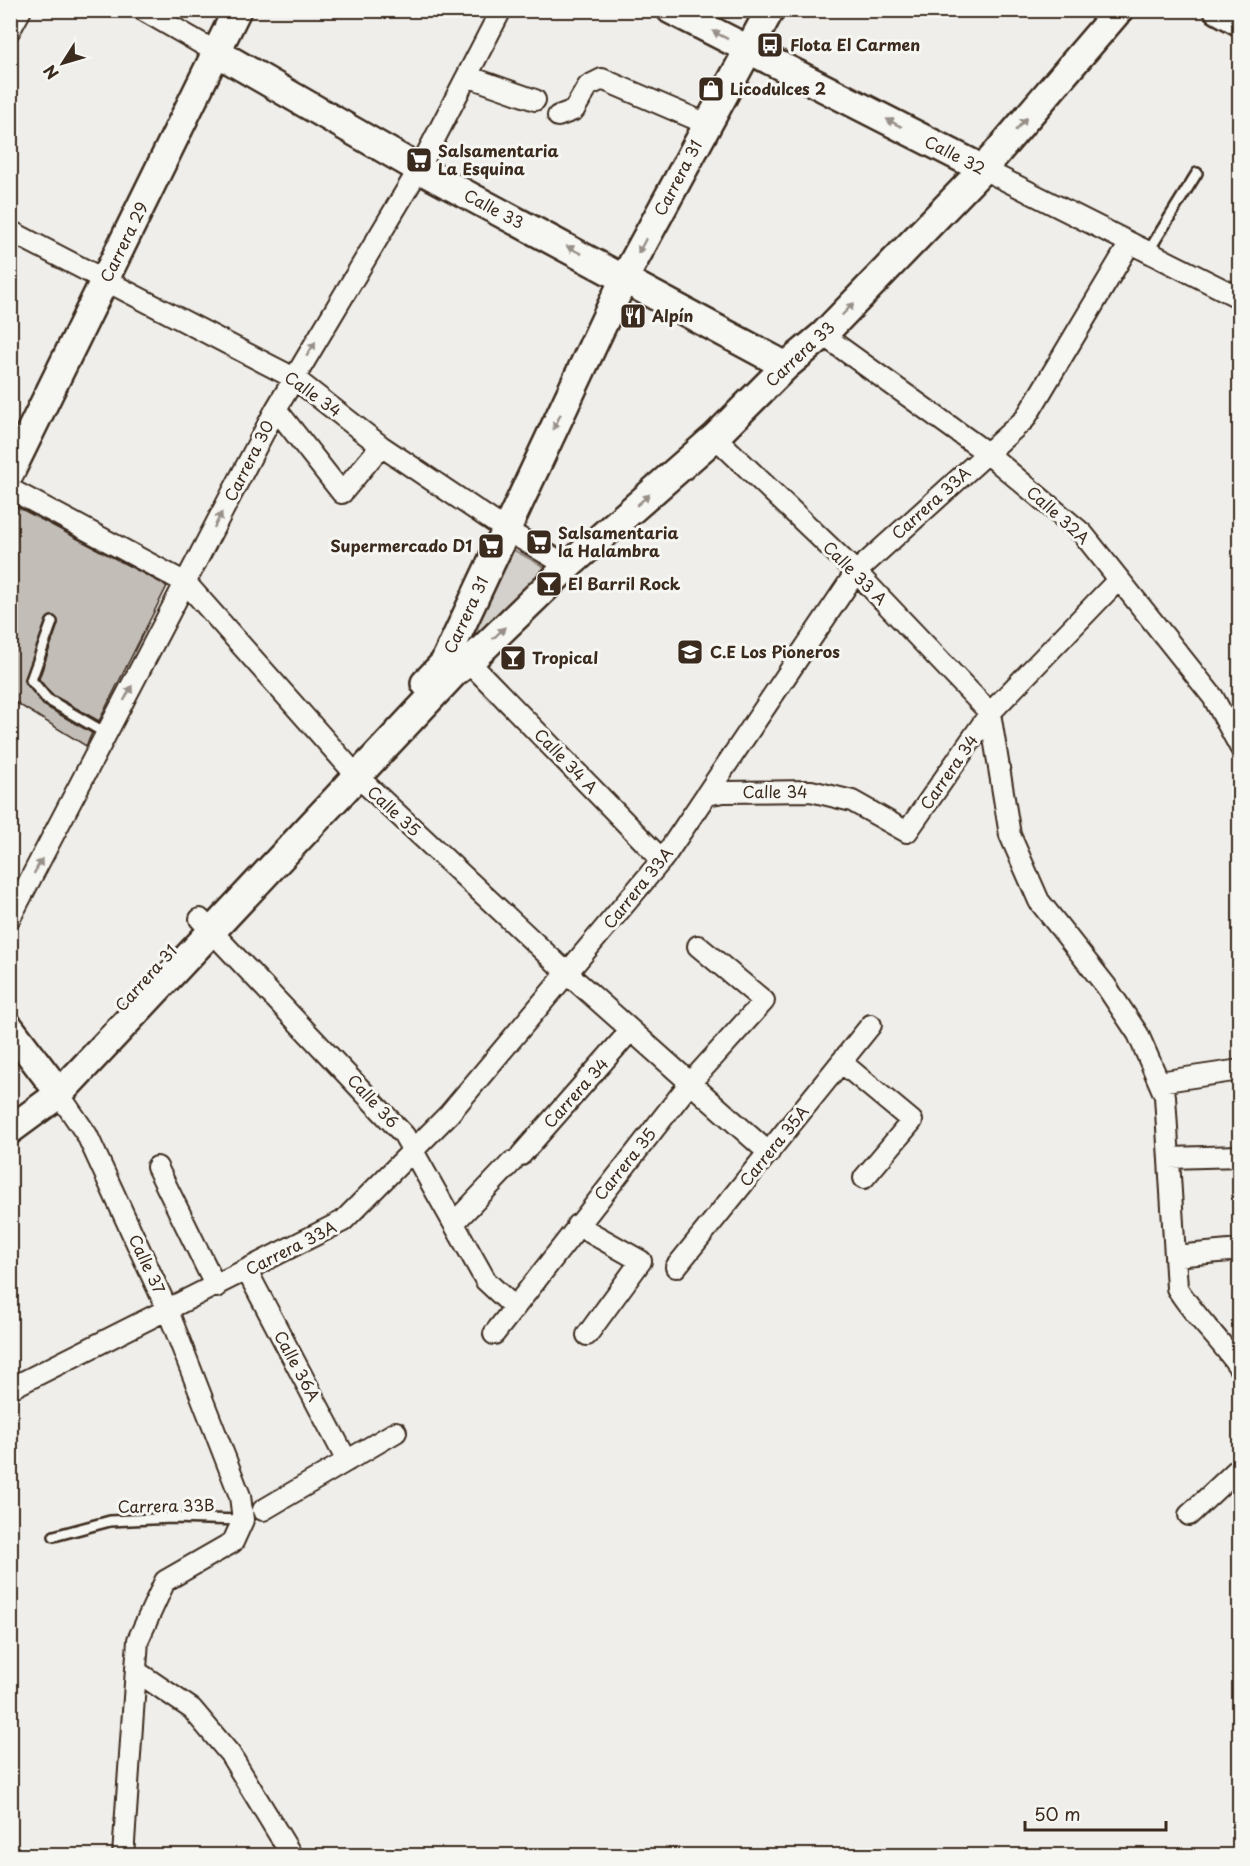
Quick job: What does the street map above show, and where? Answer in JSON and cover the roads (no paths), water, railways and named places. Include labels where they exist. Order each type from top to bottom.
[{"type":"main road","name":"Carrera 29","points":[[10,473],[237,10]]},
{"type":"main road","name":"Calle 32","points":[[671,10],[983,169]]},
{"type":"main road","name":"Carrera 31","points":[[10,1130],[55,1088],[352,771],[444,663],[625,277],[770,10]]},
{"type":"main road","name":"Carrera 33","points":[[462,667],[568,566],[715,437],[786,366],[823,335],[983,169],[1119,10]]},
{"type":"main road","points":[[1218,10],[1239,22]]},
{"type":"main road","name":"Calle 33","points":[[216,52],[419,169],[625,277],[786,366]]},
{"type":"main road","name":"Carrera 31","points":[[352,771],[462,667]]},
{"type":"main road","name":"Calle 37","points":[[10,1028],[55,1088]]},
{"type":"main road","name":"Carrera 31","points":[[10,1111],[55,1088]]},
{"type":"street","points":[[10,30],[21,10]]},
{"type":"street","name":"Calle 33","points":[[143,10],[216,52]]},
{"type":"street","name":"Carrera 30","points":[[10,918],[276,410],[419,169],[501,10]]},
{"type":"street","points":[[467,76],[535,100]]},
{"type":"street","points":[[558,116],[574,110],[588,86],[602,79],[707,124]]},
{"type":"street","name":"Calle 32","points":[[983,169],[1239,298]]},
{"type":"street","name":"Calle 34","points":[[10,231],[104,282],[294,378],[381,446],[506,530],[568,566]]},
{"type":"street","name":"Carrera 33A","points":[[11,1388],[344,1221],[449,1114],[662,860],[856,572],[1025,419],[1139,248]]},
{"type":"street","name":"Calle 32A","points":[[823,335],[987,453],[1083,534],[1212,697],[1239,747]]},
{"type":"street","points":[[276,410],[342,493],[381,446]]},
{"type":"street","name":"Calle 33 A","points":[[715,437],[856,572],[990,713]]},
{"type":"street","name":"Calle 35","points":[[10,489],[186,583],[352,771],[567,973],[770,1153]]},
{"type":"street","name":"Carrera 34","points":[[907,832],[990,713],[1119,579]]},
{"type":"street","name":"Calle 34 A","points":[[462,667],[662,860]]},
{"type":"street","points":[[990,713],[1010,835],[1039,902],[1106,986],[1138,1034],[1165,1096],[1177,1288],[1190,1309],[1239,1366]]},
{"type":"street","name":"Calle 34","points":[[706,795],[724,792],[811,792],[852,801],[907,832]]},
{"type":"street","name":"Calle 36","points":[[207,925],[404,1135],[486,1281],[514,1307]]},
{"type":"street","name":"Carrera 35","points":[[494,1334],[690,1083],[764,1001],[698,946]]},
{"type":"street","name":"Carrera 35A","points":[[676,1267],[871,1025]]},
{"type":"street","name":"Carrera 34","points":[[454,1223],[517,1158],[631,1030]]},
{"type":"street","points":[[841,1062],[912,1121],[864,1178]]},
{"type":"street","points":[[1159,1082],[1239,1070]]},
{"type":"street","name":"Calle 37","points":[[55,1088],[87,1135],[168,1311],[240,1496],[243,1520]]},
{"type":"street","points":[[1169,1158],[1239,1156]]},
{"type":"street","points":[[157,1167],[216,1287]]},
{"type":"street","points":[[577,1225],[641,1261],[587,1335]]},
{"type":"street","points":[[1175,1256],[1239,1250]]},
{"type":"street","name":"Calle 36A","points":[[247,1271],[347,1461]]},
{"type":"street","points":[[263,1510],[396,1432]]},
{"type":"street","points":[[1189,1515],[1239,1467]]},
{"type":"street","points":[[123,1856],[138,1640],[165,1581],[233,1542],[243,1520]]},
{"type":"street","points":[[136,1671],[192,1708],[223,1745],[292,1856]]},
{"type":"lane","name":"Carrera 33A","points":[[1139,248],[1197,173]]},
{"type":"lane","points":[[52,622],[31,680],[47,699],[107,734]]},
{"type":"lane","name":"Carrera 33B","points":[[54,1536],[110,1521],[172,1518],[243,1520]]},
{"type":"place","name":"Flota El Carmen","points":[[770,45]]},
{"type":"place","name":"Licodulces 2","points":[[711,89]]},
{"type":"place","name":"Salsamentaria La Esquina","points":[[419,160]]},
{"type":"place","name":"Alpín","points":[[633,316]]},
{"type":"place","name":"Salsamentaria la Halambra","points":[[539,542]]},
{"type":"place","name":"Supermercado D1","points":[[491,546]]},
{"type":"place","name":"El Barril Rock","points":[[549,584]]},
{"type":"place","name":"C.E Los Pioneros","points":[[690,652]]},
{"type":"place","name":"Tropical","points":[[513,658]]}]
